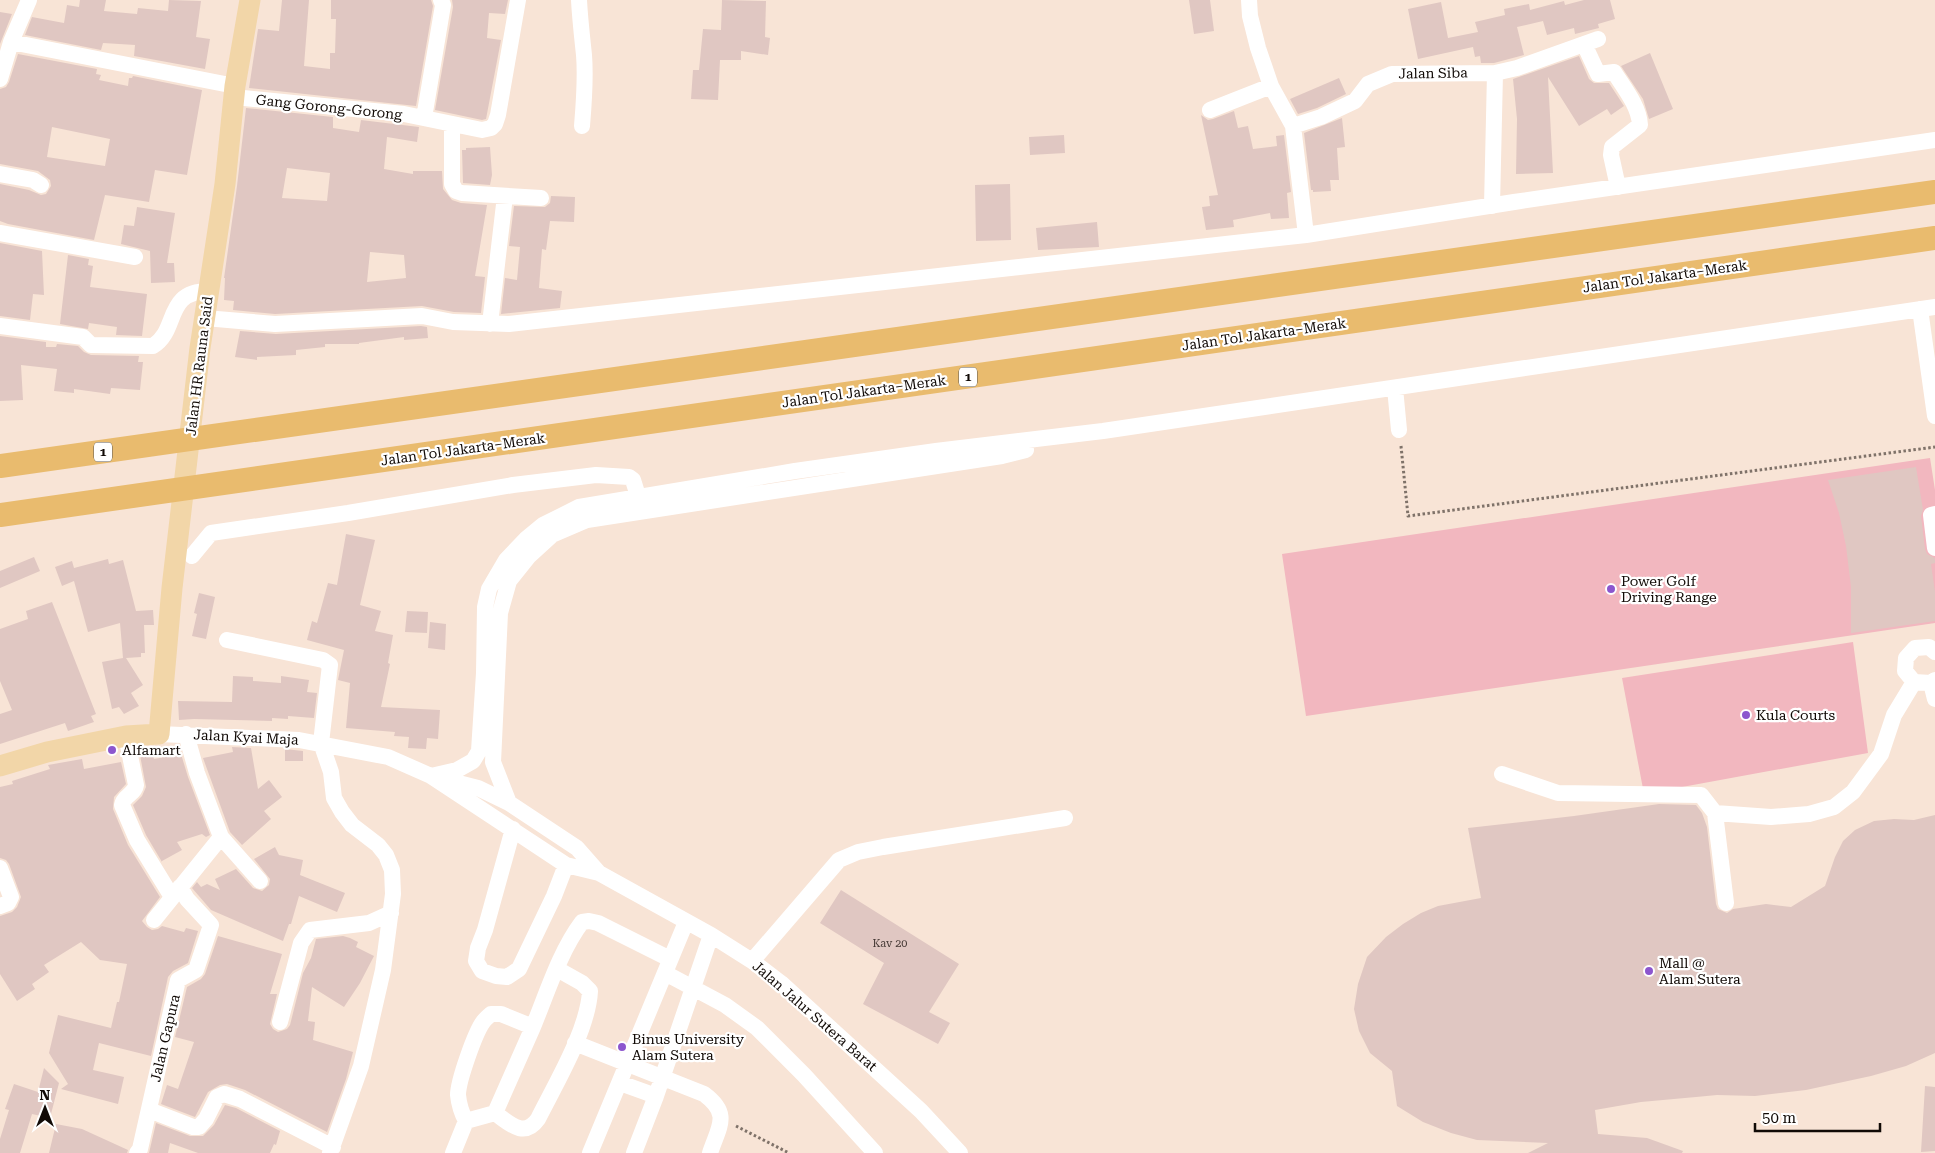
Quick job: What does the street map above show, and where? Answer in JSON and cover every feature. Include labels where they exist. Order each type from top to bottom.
[{"type":"highway","name":"1","points":[[0,466],[1935,192]]},
{"type":"highway","name":"Jalan Tol Jakarta–Merak","points":[[0,515],[1935,238]]},
{"type":"main road","name":"Jalan HR Rauna Said","points":[[159,734],[172,588],[200,348],[225,184],[235,92],[250,0]]},
{"type":"main road","name":"Jalan Kyai Maja","points":[[0,766],[47,752],[126,736],[159,734]]},
{"type":"street","points":[[0,78],[6,51],[29,0]]},
{"type":"street","points":[[424,118],[443,5],[441,0]]},
{"type":"street","name":"Gang Gorong-Gorong","points":[[6,51],[235,92],[394,113],[482,130],[491,128],[495,124],[501,104],[518,0]]},
{"type":"street","points":[[579,0],[585,90],[582,126]]},
{"type":"street","points":[[1249,0],[1250,16],[1258,48],[1271,86],[1293,126],[1306,235]]},
{"type":"street","name":"Jalan Siba","points":[[1293,126],[1321,117],[1355,101],[1368,84],[1392,74],[1495,73],[1517,68],[1591,41],[1598,74],[1614,72],[1640,117],[1640,126],[1612,147],[1611,155],[1618,187]]},
{"type":"street","points":[[1492,206],[1495,73]]},
{"type":"street","points":[[1210,110],[1271,86]]},
{"type":"street","points":[[452,125],[453,188],[462,193],[541,198]]},
{"type":"street","points":[[205,318],[275,324],[422,316],[453,322],[509,324],[1306,235],[1935,140]]},
{"type":"street","points":[[0,174],[33,180],[41,185]]},
{"type":"street","points":[[490,324],[505,196]]},
{"type":"street","points":[[0,233],[135,256]]},
{"type":"street","points":[[0,326],[83,337],[91,345],[153,346],[159,342],[174,311],[183,299],[195,291],[209,291]]},
{"type":"street","points":[[431,776],[457,770],[473,761],[479,751],[484,673],[484,607],[489,589],[506,560],[526,539],[543,525],[579,507],[795,470],[1103,431],[1928,308],[1935,416]]},
{"type":"street","points":[[1395,388],[1399,430]]},
{"type":"street","points":[[509,803],[493,762],[500,613],[509,581],[529,556],[552,535],[587,520],[1002,456],[1103,431]]},
{"type":"street","points":[[192,556],[211,533],[348,514],[513,485],[596,475],[634,480],[638,496]]},
{"type":"street","points":[[1935,514],[1930,515],[1935,548]]},
{"type":"street","points":[[149,1110],[193,1127],[199,1127],[206,1119],[217,1097],[224,1094],[240,1099],[332,1150],[360,1066],[383,970],[391,913],[392,870],[386,855],[378,845],[352,825],[334,798],[331,772],[321,743],[330,664],[323,660],[227,640]]},
{"type":"street","points":[[1914,682],[1905,672],[1906,658],[1915,648],[1929,647],[1935,652]]},
{"type":"street","points":[[1914,682],[1933,681],[1935,699]]},
{"type":"street","points":[[1715,813],[1771,817],[1809,814],[1834,807],[1853,792],[1881,754],[1894,715],[1914,682]]},
{"type":"street","name":"Jalan Kyai Maja","points":[[159,734],[299,740],[321,743],[388,757],[431,776]]},
{"type":"street","points":[[186,734],[197,773],[221,837],[260,881]]},
{"type":"street","points":[[126,736],[136,785],[134,791],[123,800],[122,804],[137,840],[176,892]]},
{"type":"street","points":[[1502,774],[1558,793],[1701,795],[1715,813],[1726,903]]},
{"type":"street","name":"Jalan Jalur Sutera Barat","points":[[431,776],[478,788],[509,803],[577,848],[598,873]]},
{"type":"street","name":"Jalan Jalur Sutera Barat","points":[[431,776],[566,865],[598,873],[711,935],[752,961],[781,983],[921,1110],[960,1153]]},
{"type":"street","points":[[752,961],[839,860],[858,852],[883,847],[1064,818]]},
{"type":"street","points":[[512,829],[485,930],[478,948],[476,961],[482,971],[496,976],[507,977],[519,970],[554,896],[566,865]]},
{"type":"street","points":[[154,920],[221,837]]},
{"type":"street","points":[[0,868],[11,897],[8,903],[0,906]]},
{"type":"street","name":"Jalan Gapura","points":[[137,1153],[149,1110],[178,980],[196,970],[211,924],[187,899],[176,892]]},
{"type":"street","points":[[280,1022],[301,942],[310,930],[369,923],[391,913]]},
{"type":"street","points":[[494,1113],[576,930],[582,922],[589,921],[598,923],[668,966],[692,988],[725,1005],[758,1028],[875,1153]]},
{"type":"street","points":[[590,1153],[686,922]]},
{"type":"street","points":[[634,1153],[656,1096],[711,935]]},
{"type":"street","points":[[466,1121],[494,1113],[515,1127],[524,1129],[534,1125],[575,1043],[589,1003],[590,990],[582,983],[557,970]]},
{"type":"street","points":[[466,1121],[460,1110],[458,1093],[479,1028],[484,1020],[492,1014],[501,1014],[533,1026]]},
{"type":"street","points":[[575,1043],[704,1094],[719,1108],[721,1118],[710,1153]]},
{"type":"street","points":[[620,1083],[656,1096]]},
{"type":"street","points":[[453,1153],[466,1121]]},
{"type":"path","points":[[1399,430],[1408,516],[1935,447]]},
{"type":"path","points":[[721,1118],[789,1153]]},
{"type":"shaded area","name":"Power Golf Driving Range","points":[[1930,458],[1935,490],[1935,623],[1306,716],[1282,554]]},
{"type":"shaded area","name":"Kula Courts","points":[[1853,642],[1868,753],[1644,794],[1622,678]]},
{"type":"building","points":[[80,0],[106,0],[104,11],[137,14],[138,8],[168,11],[169,0],[201,1],[196,37],[210,39],[205,69],[134,56],[135,45],[103,43],[101,50],[25,35],[32,17],[64,23],[67,5],[79,7]]},
{"type":"building","points":[[282,0],[309,0],[304,66],[330,69],[330,53],[335,53],[336,19],[331,19],[331,0],[431,0],[433,6],[416,106],[249,88],[258,29],[279,31]]},
{"type":"building","points":[[452,0],[508,0],[505,14],[489,13],[487,38],[501,40],[486,119],[482,120],[435,110],[453,7]]},
{"type":"building","points":[[722,0],[766,1],[765,37],[770,38],[768,55],[741,51],[741,60],[720,60],[718,100],[691,99],[693,70],[699,70],[703,29],[721,30]]},
{"type":"building","points":[[1189,0],[1210,0],[1214,31],[1194,34]]},
{"type":"building","points":[[1584,0],[1610,0],[1615,19],[1598,24],[1599,28],[1575,34],[1574,28],[1547,35],[1543,21],[1517,27],[1524,55],[1494,63],[1481,63],[1480,56],[1475,57],[1473,47],[1418,59],[1408,9],[1441,2],[1448,38],[1478,32],[1475,22],[1505,15],[1504,9],[1529,4],[1530,10],[1564,1],[1565,5]]},
{"type":"building","points":[[0,12],[12,14],[0,44]]},
{"type":"building","points":[[1650,53],[1673,109],[1649,119],[1643,99],[1621,66]]},
{"type":"building","points":[[18,54],[97,69],[96,74],[101,75],[99,80],[128,86],[129,78],[133,76],[202,90],[187,175],[155,170],[149,202],[105,195],[94,240],[0,221],[0,184],[29,190],[41,195],[46,194],[51,186],[50,180],[38,171],[0,164],[0,89],[6,87]],"holes":[[[52,127],[110,139],[105,166],[47,157]]]},
{"type":"building","points":[[1579,56],[1589,79],[1594,83],[1609,83],[1624,106],[1611,115],[1607,109],[1579,126],[1548,77],[1553,173],[1516,174],[1517,119],[1513,79]]},
{"type":"building","points":[[1339,78],[1346,94],[1317,108],[1298,114],[1290,99]]},
{"type":"building","points":[[246,108],[333,117],[333,128],[359,132],[361,120],[419,127],[417,142],[387,137],[384,169],[413,174],[413,171],[442,171],[443,189],[452,200],[461,203],[487,205],[475,276],[485,277],[481,313],[454,312],[422,306],[275,314],[233,310],[234,301],[224,300],[224,278]],"holes":[[[287,168],[330,173],[327,201],[282,198]],[[370,252],[404,255],[406,278],[367,282]]]},
{"type":"building","points":[[1234,111],[1238,128],[1248,126],[1253,149],[1277,146],[1276,136],[1284,135],[1291,192],[1287,193],[1289,218],[1271,219],[1270,213],[1233,220],[1234,227],[1206,230],[1202,207],[1210,206],[1209,196],[1218,195],[1201,115],[1208,120]]},
{"type":"building","points":[[1342,118],[1345,147],[1337,148],[1339,180],[1330,180],[1331,191],[1313,192],[1311,190],[1304,133]]},
{"type":"building","points":[[1064,135],[1065,153],[1030,155],[1029,137]]},
{"type":"building","points":[[490,147],[492,175],[490,185],[463,183],[462,150],[466,150],[466,148]]},
{"type":"building","points":[[1010,184],[1011,240],[976,241],[975,185]]},
{"type":"building","points":[[551,196],[575,197],[574,222],[550,221],[546,250],[542,249],[539,288],[562,291],[560,308],[501,314],[505,278],[517,280],[520,247],[509,246],[514,206],[545,207],[550,203]]},
{"type":"building","points":[[137,207],[175,213],[167,263],[174,263],[175,282],[151,283],[150,251],[121,244],[124,225],[134,226]]},
{"type":"building","points":[[1097,222],[1099,247],[1038,250],[1036,228]]},
{"type":"building","points":[[0,243],[42,251],[44,295],[33,294],[30,320],[0,316]]},
{"type":"building","points":[[68,255],[89,259],[88,265],[93,266],[90,287],[147,294],[142,336],[116,335],[117,327],[89,323],[88,329],[60,324]]},
{"type":"building","points":[[427,327],[428,338],[404,340],[404,337],[359,344],[325,344],[325,347],[296,350],[296,355],[257,357],[257,360],[235,357],[240,331],[276,334]]},
{"type":"building","points":[[0,336],[46,342],[46,347],[56,347],[57,344],[78,346],[84,352],[91,355],[139,356],[138,362],[143,362],[140,390],[111,388],[110,394],[74,389],[74,393],[54,391],[57,369],[21,365],[23,400],[0,401]]},
{"type":"building","points":[[1916,467],[1923,510],[1921,516],[1925,549],[1927,554],[1935,558],[1935,563],[1931,564],[1935,592],[1935,621],[1851,633],[1851,587],[1846,546],[1839,513],[1828,480]]},
{"type":"building","points":[[346,534],[375,540],[360,605],[381,611],[375,631],[393,635],[388,663],[390,664],[381,707],[440,710],[438,739],[427,738],[426,749],[408,748],[409,737],[394,736],[395,732],[346,728],[350,683],[338,680],[344,650],[307,640],[312,621],[317,623],[328,583],[337,585]]},
{"type":"building","points":[[34,557],[40,571],[0,588],[0,571]]},
{"type":"building","points":[[108,559],[109,564],[123,560],[136,611],[153,610],[154,625],[144,625],[145,653],[141,653],[141,657],[126,658],[143,685],[131,693],[139,706],[124,714],[119,707],[112,709],[102,662],[123,658],[120,623],[88,632],[74,581],[62,586],[55,567],[72,561],[74,568]]},
{"type":"building","points":[[199,593],[215,597],[206,639],[192,636],[197,614],[194,613]]},
{"type":"building","points":[[52,602],[96,714],[91,716],[94,722],[68,731],[65,723],[0,744],[0,714],[12,710],[0,681],[0,629],[28,619],[26,611]]},
{"type":"building","points":[[407,611],[428,612],[427,633],[405,632]]},
{"type":"building","points":[[430,622],[446,624],[445,650],[428,648]]},
{"type":"building","points":[[233,676],[253,677],[253,681],[281,683],[281,676],[309,680],[307,692],[317,693],[314,718],[288,716],[288,719],[272,718],[272,721],[179,720],[178,701],[232,702]]},
{"type":"building","points":[[151,747],[154,759],[181,754],[210,835],[206,837],[202,834],[177,842],[182,850],[162,862],[146,835],[133,805],[142,796],[146,787],[139,750]]},
{"type":"building","points":[[232,747],[251,748],[258,789],[269,780],[282,797],[264,811],[271,819],[242,845],[230,832],[203,758],[233,752]]},
{"type":"building","points":[[285,749],[303,751],[303,761],[285,761]]},
{"type":"building","points":[[82,759],[84,769],[121,762],[126,784],[114,797],[113,809],[128,845],[160,897],[142,921],[152,930],[162,926],[184,932],[186,928],[198,931],[188,963],[173,971],[168,977],[151,1056],[99,1043],[93,1070],[124,1077],[118,1104],[61,1089],[68,1084],[49,1053],[58,1015],[111,1028],[127,964],[100,960],[81,942],[44,965],[49,972],[32,984],[35,989],[17,1001],[0,974],[0,916],[12,912],[17,907],[21,897],[9,864],[6,860],[0,858],[0,787],[13,784],[12,781],[50,769],[48,765]]},
{"type":"building","name":"Mall @ Alam Sutera","points":[[1659,804],[1696,805],[1702,813],[1707,827],[1716,904],[1718,909],[1727,913],[1733,909],[1766,904],[1791,907],[1825,886],[1843,841],[1855,830],[1874,821],[1914,820],[1935,815],[1935,1053],[1906,1066],[1871,1076],[1806,1090],[1755,1096],[1717,1095],[1641,1102],[1595,1110],[1598,1134],[1647,1138],[1683,1151],[1682,1153],[1528,1153],[1548,1143],[1477,1140],[1451,1133],[1423,1122],[1397,1106],[1392,1071],[1370,1053],[1359,1031],[1354,1009],[1358,984],[1367,957],[1386,937],[1403,924],[1421,913],[1438,906],[1481,898],[1468,828]]},
{"type":"building","points":[[275,847],[279,855],[303,860],[300,875],[345,893],[337,912],[299,896],[291,924],[289,924],[283,941],[211,910],[192,888],[197,882],[201,887],[207,884],[220,890],[215,879],[236,869],[253,888],[262,891],[269,885],[270,879],[254,859]]},
{"type":"building","points":[[841,890],[959,964],[929,1012],[950,1023],[938,1044],[863,1004],[884,963],[820,923]]},
{"type":"building","points":[[218,936],[282,954],[270,994],[277,994],[270,1024],[278,1032],[287,1029],[290,1025],[303,973],[311,958],[316,939],[343,936],[350,938],[358,942],[356,947],[374,956],[360,983],[344,1007],[312,987],[308,1021],[315,1022],[313,1040],[353,1052],[346,1079],[327,1132],[245,1090],[227,1084],[220,1085],[208,1092],[195,1117],[161,1104],[167,1085],[178,1089],[194,1042],[175,1037],[187,987],[201,979],[205,974]]},
{"type":"building","points":[[44,1068],[59,1083],[50,1118],[32,1114],[20,1153],[0,1153],[0,1139],[9,1110],[5,1109],[14,1084],[38,1092]]},
{"type":"building","points":[[1925,1086],[1935,1087],[1935,1151],[1921,1152]]},
{"type":"building","points":[[225,1105],[236,1108],[280,1131],[276,1145],[274,1144],[270,1153],[198,1153],[170,1143],[168,1153],[149,1153],[156,1123],[190,1136],[203,1136],[214,1125]]},
{"type":"building","points":[[56,1124],[82,1129],[128,1150],[127,1153],[49,1153]]},
{"type":"place","name":"Power Golf Driving Range","points":[[1611,589]]},
{"type":"place","name":"Kula Courts","points":[[1746,715]]},
{"type":"place","name":"Alfamart","points":[[112,750]]},
{"type":"place","name":"Mall @ Alam Sutera","points":[[1649,971]]},
{"type":"place","name":"Binus University Alam Sutera","points":[[622,1047]]}]
